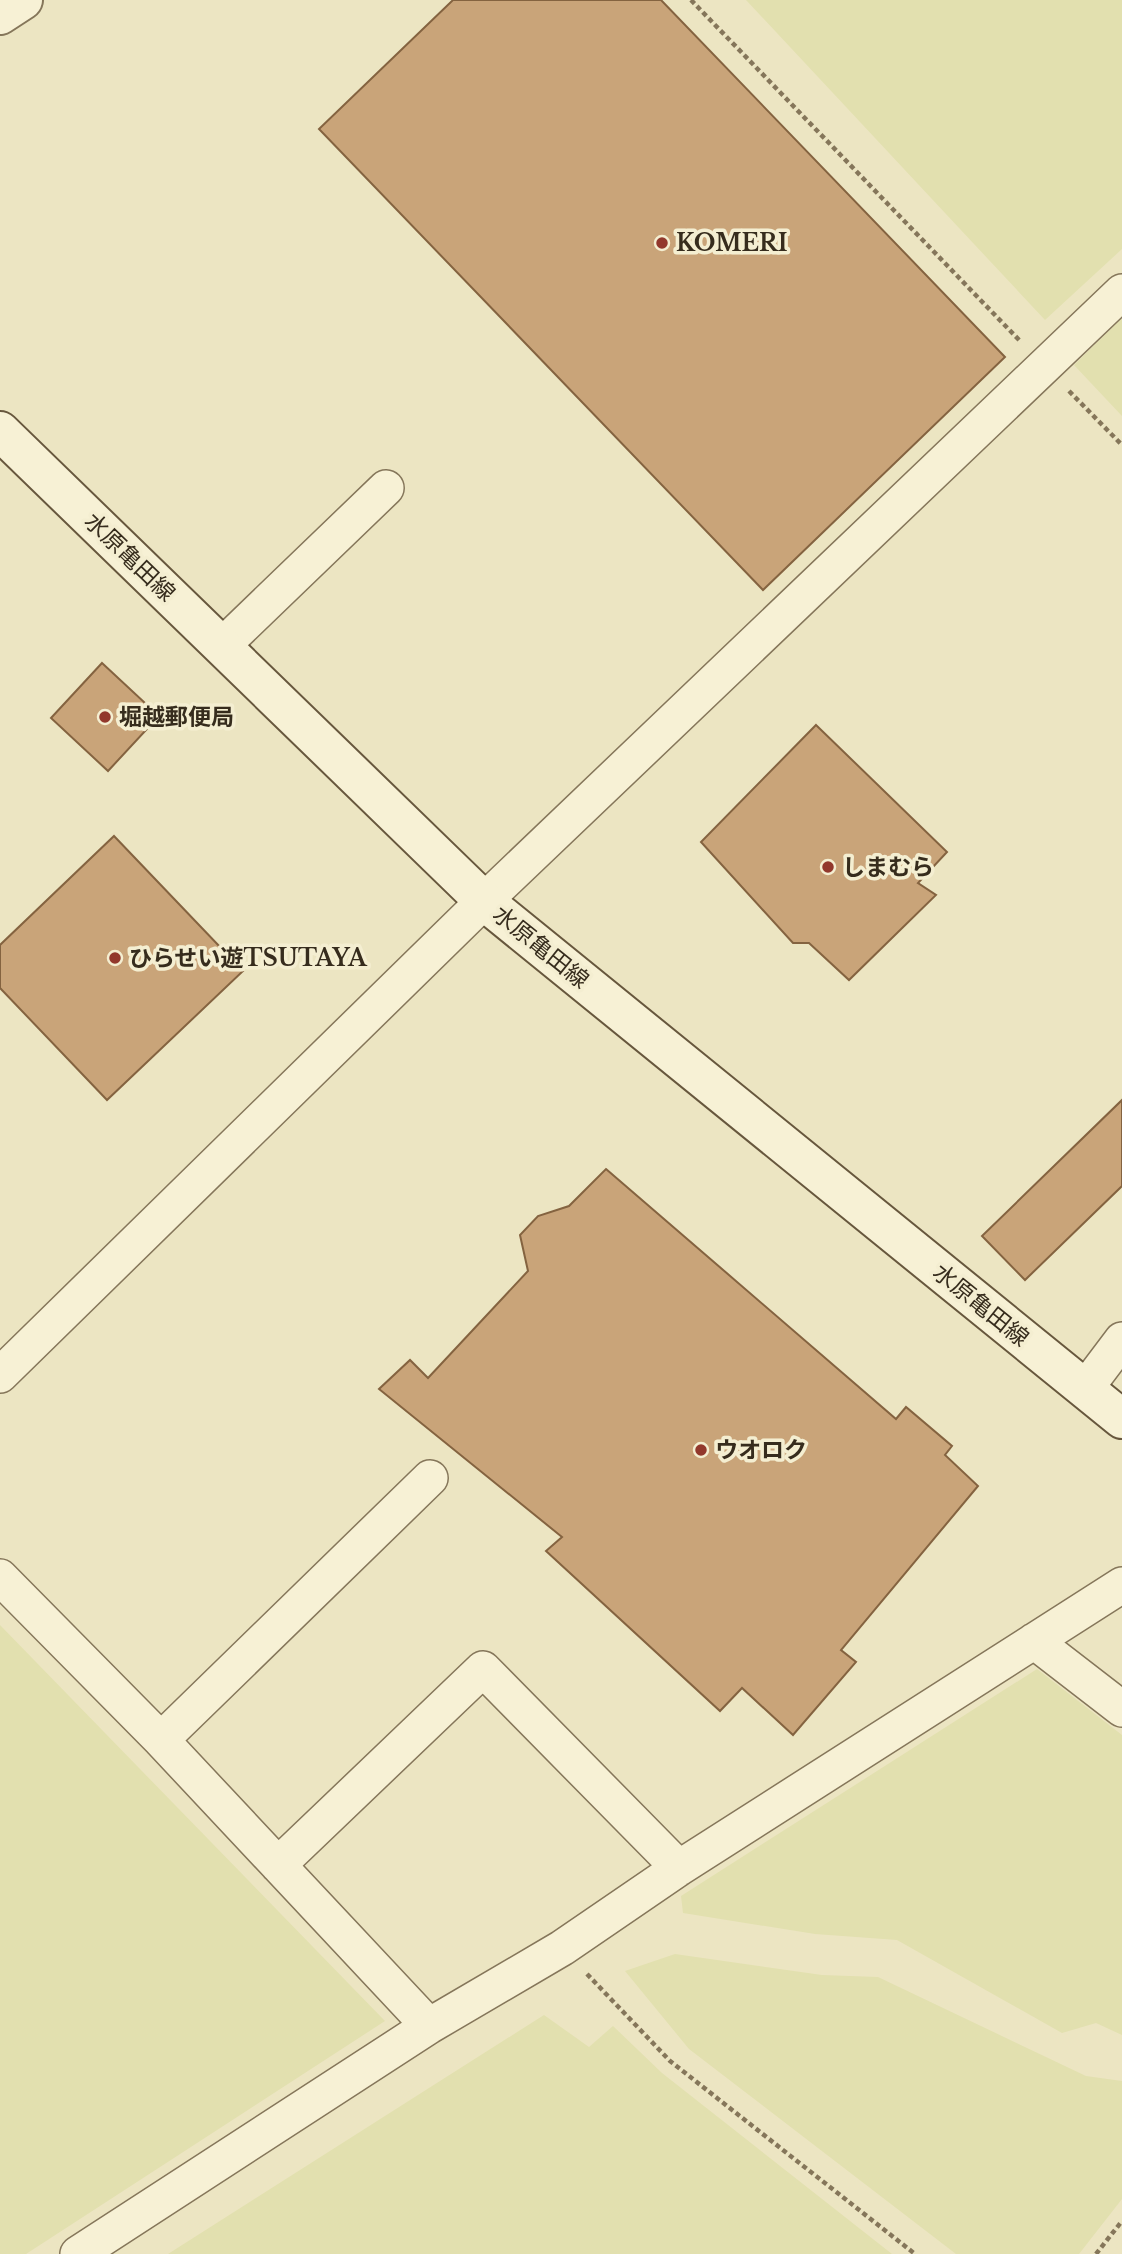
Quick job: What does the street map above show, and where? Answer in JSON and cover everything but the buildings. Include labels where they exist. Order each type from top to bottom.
[{"type":"main road","points":[[0,15],[23,0]]},
{"type":"main road","name":"水原亀田線","points":[[0,431],[484,901],[1122,1419]]},
{"type":"street","points":[[0,1375],[484,901],[1122,292]]},
{"type":"street","points":[[222,646],[386,488]]},
{"type":"street","points":[[1085,1389],[1122,1340]]},
{"type":"street","points":[[161,1740],[430,1478]]},
{"type":"street","points":[[0,1577],[161,1740],[429,2026]]},
{"type":"street","points":[[78,2254],[429,2026],[562,1948],[679,1868],[1122,1585]]},
{"type":"street","points":[[1034,1641],[1122,1709]]},
{"type":"street","points":[[278,1864],[483,1670],[679,1868]]},
{"type":"path","points":[[691,0],[1122,445]]},
{"type":"path","points":[[562,1948],[670,2061],[915,2254]]},
{"type":"path","points":[[1096,2254],[1122,2221]]},
{"type":"shaded area","points":[[746,0],[1122,0],[1122,249],[1045,320]]},
{"type":"shaded area","points":[[1122,318],[1122,416],[1074,365]]},
{"type":"shaded area","points":[[0,1625],[385,2021],[26,2254],[0,2254]]},
{"type":"shaded area","points":[[1037,1669],[1122,1735],[1122,2035],[1096,2023],[1062,2033],[897,1940],[815,1934],[683,1913],[681,1896]]},
{"type":"shaded area","points":[[675,1954],[822,1975],[878,1977],[1086,2076],[1122,2081],[1122,2199],[1079,2254],[956,2254],[689,2049],[625,1971]]},
{"type":"shaded area","points":[[544,2015],[589,2047],[613,2026],[662,2073],[892,2254],[168,2254]]},
{"type":"place","name":"KOMERI","points":[[662,243]]},
{"type":"place","name":"堀越郵便局","points":[[105,717]]},
{"type":"place","name":"しまむら","points":[[828,867]]},
{"type":"place","name":"ひらせい遊TSUTAYA","points":[[115,958]]},
{"type":"place","name":"ウオロク","points":[[701,1450]]}]
